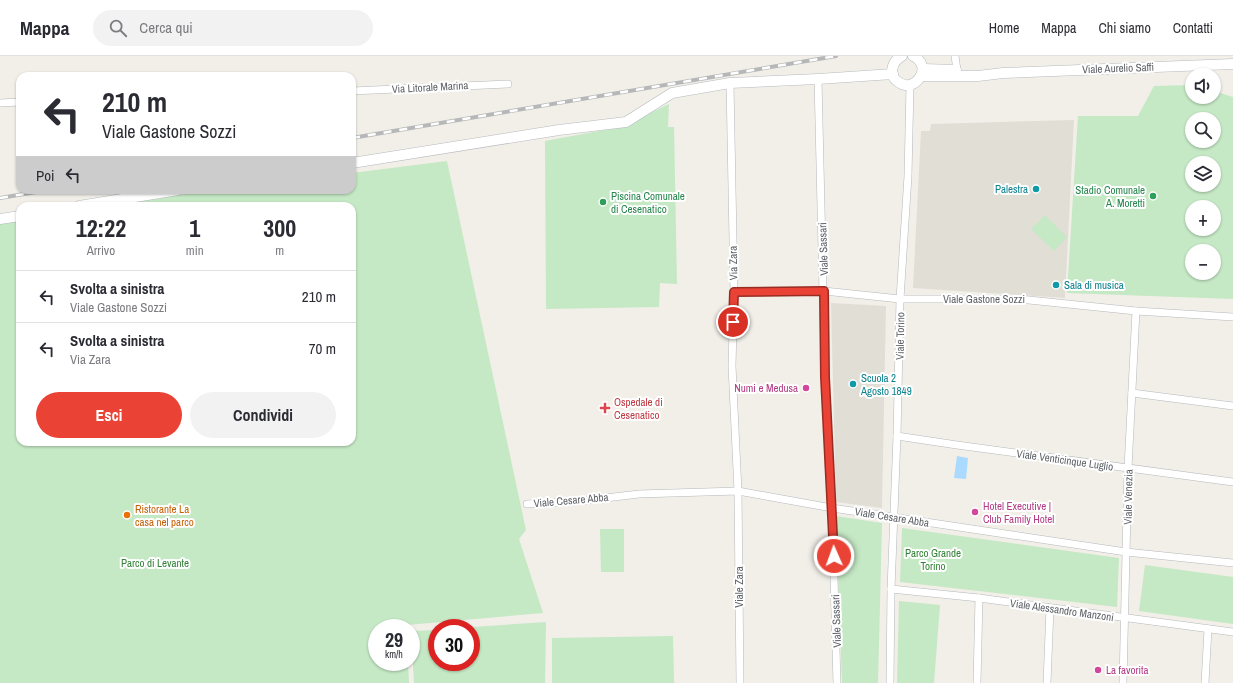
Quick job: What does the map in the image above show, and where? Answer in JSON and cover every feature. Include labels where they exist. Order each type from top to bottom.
[{"type":"street","points":[[902,56],[893,65],[893,74],[897,81],[901,84],[910,85],[915,84],[922,72],[919,60],[912,56]]},
{"type":"street","points":[[955,56],[957,70]]},
{"type":"street","name":"Viale Aurelio Saffi","points":[[922,72],[978,76],[1003,73],[1233,64]]},
{"type":"street","name":"Viale Aurelio Saffi","points":[[922,72],[957,70],[1003,73]]},
{"type":"street","points":[[356,162],[559,130],[626,122],[672,93],[730,83],[893,74]]},
{"type":"street","name":"Viale Sassari","points":[[818,79],[825,377],[832,508],[838,683]]},
{"type":"street","name":"Via Zara","points":[[730,83],[734,292],[732,366],[738,491]]},
{"type":"street","name":"Via Litorale Marina","points":[[356,91],[508,84]]},
{"type":"street","name":"Viale Torino","points":[[890,683],[891,589],[897,436],[900,299],[908,176],[910,85]]},
{"type":"street","points":[[0,103],[16,102]]},
{"type":"street","points":[[104,202],[153,194]]},
{"type":"street","points":[[0,219],[16,217]]},
{"type":"street","name":"Viale Gastone Sozzi","points":[[734,292],[824,291],[900,299],[1019,299],[1136,311],[1233,317]]},
{"type":"street","name":"Viale Venezia","points":[[1123,683],[1128,468],[1136,311]]},
{"type":"street","points":[[1132,393],[1233,406]]},
{"type":"street","name":"Viale Venticinque Luglio","points":[[897,436],[1233,482]]},
{"type":"street","name":"Viale Cesare Abba","points":[[527,504],[580,501],[639,494],[738,491],[894,518],[1126,552],[1233,563]]},
{"type":"street","name":"Viale Zara","points":[[738,491],[740,683]]},
{"type":"street","name":"Viale Alessandro Manzoni","points":[[891,589],[979,598],[1233,632]]},
{"type":"street","points":[[977,683],[979,598]]},
{"type":"street","points":[[1047,683],[1050,608]]},
{"type":"street","points":[[1205,683],[1208,629]]},
{"type":"shaded area","points":[[1074,120],[1065,298],[913,288],[921,131],[930,131],[931,124]]},
{"type":"shaded area","points":[[831,303],[886,306],[882,508],[836,502]]},
{"type":"green space","name":"Stadio Comunale A. Moretti","points":[[1185,85],[1185,104],[1221,104],[1221,93],[1233,97],[1233,299],[1067,293],[1078,116],[1138,116],[1154,86]]},
{"type":"green space","points":[[669,104],[668,127],[674,127],[677,284],[660,283],[659,307],[546,309],[545,141],[621,127]]},
{"type":"green space","name":"Parco di Levante","points":[[447,161],[526,530],[519,539],[543,613],[475,619],[428,619],[428,623],[420,624],[420,619],[368,619],[368,671],[408,671],[409,683],[0,683],[0,224],[16,222],[16,446],[356,446],[356,202],[135,202],[186,194],[356,194],[356,172]]},
{"type":"green space","points":[[1045,215],[1067,237],[1054,251],[1031,229]]},
{"type":"green space","points":[[836,516],[882,523],[878,683],[842,683]]},
{"type":"green space","name":"Parco Grande Torino","points":[[902,528],[1119,558],[1117,607],[900,582]]},
{"type":"green space","points":[[600,529],[624,529],[624,572],[601,572]]},
{"type":"green space","points":[[1145,565],[1233,577],[1233,624],[1139,611]]},
{"type":"green space","points":[[899,601],[940,605],[934,683],[897,683]]},
{"type":"green space","points":[[546,622],[545,683],[414,683],[413,671],[420,671],[420,631],[428,630],[428,671],[480,671],[480,626]]},
{"type":"green space","points":[[673,636],[674,683],[552,683],[552,638]]},
{"type":"water","points":[[957,456],[968,458],[966,479],[954,478]]},
{"type":"railway","points":[[356,137],[836,56]]},
{"type":"railway","points":[[0,198],[24,194]]},
{"type":"place","name":"Palestra","points":[[1036,189]]},
{"type":"place","name":"Stadio Comunale A. Moretti","points":[[1153,196]]},
{"type":"place","name":"Piscina Comunale di Cesenatico","points":[[603,202]]},
{"type":"place","name":"Sala di musica","points":[[1056,285]]},
{"type":"place","name":"Scuola 2 Agosto 1849","points":[[853,384]]},
{"type":"place","name":"Numi e Medusa","points":[[806,388]]},
{"type":"place","name":"Ospedale di Cesenatico","points":[[605,408]]},
{"type":"place","name":"Hotel Executive | Club Family Hotel","points":[[975,512]]},
{"type":"place","name":"Ristorante La casa nel parco","points":[[127,515]]},
{"type":"place","name":"La favorita","points":[[1098,670]]},
{"type":"route","points":[[733,322],[734,292],[824,291],[825,377],[834,556]]}]
